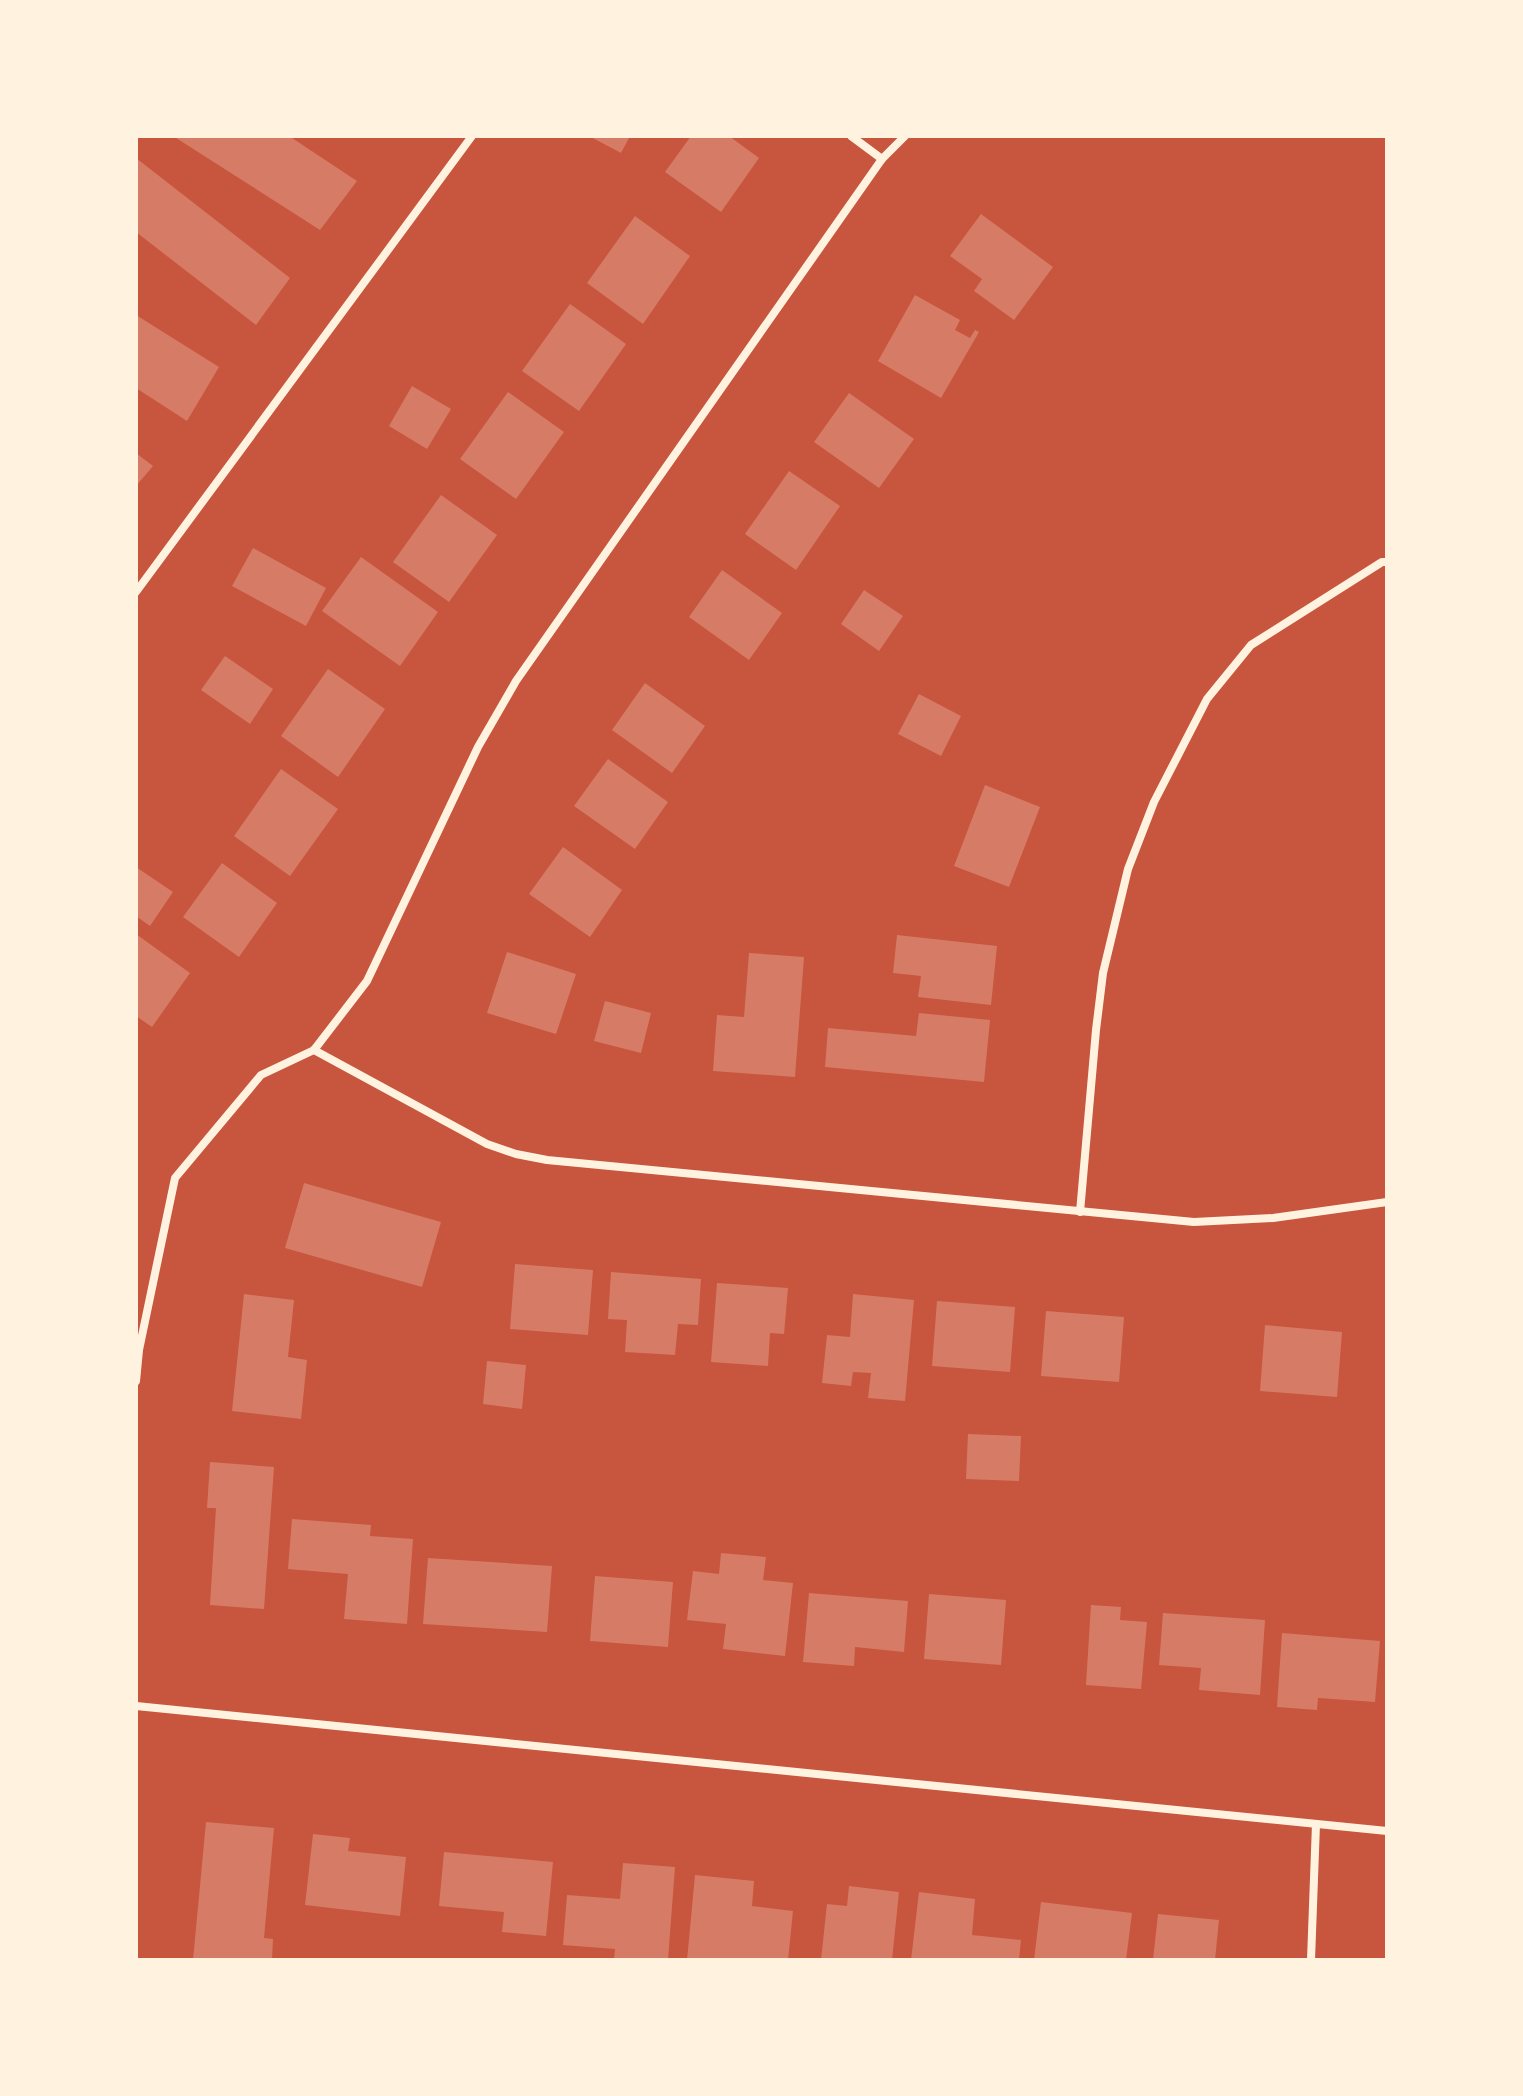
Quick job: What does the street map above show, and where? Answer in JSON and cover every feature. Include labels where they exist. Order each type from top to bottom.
[{"type":"street","points":[[136,592],[472,136]]},
{"type":"street","points":[[851,136],[882,159]]},
{"type":"street","points":[[136,1381],[139,1350],[175,1178],[261,1075],[314,1050],[367,981],[478,747],[516,681],[882,159],[905,136]]},
{"type":"street","points":[[1080,1212],[1103,973],[1128,869],[1154,802],[1207,699],[1251,645],[1382,562],[1387,562]]},
{"type":"street","points":[[314,1050],[487,1144],[516,1154],[563,1161],[1194,1222],[1273,1218],[1387,1202]]},
{"type":"street","points":[[136,1706],[1387,1831]]},
{"type":"street","points":[[1311,1960],[1316,1824]]},
{"type":"building","points":[[173,136],[289,136],[357,181],[320,230]]},
{"type":"building","points":[[589,136],[630,136],[621,153]]},
{"type":"building","points":[[691,136],[729,136],[759,158],[721,212],[665,172]]},
{"type":"building","points":[[136,158],[290,278],[256,325],[136,232]]},
{"type":"building","points":[[981,214],[1053,267],[1014,320],[974,291],[982,279],[950,256]]},
{"type":"building","points":[[635,216],[690,256],[643,324],[587,283]]},
{"type":"building","points":[[915,295],[960,320],[955,330],[970,338],[975,330],[979,332],[941,398],[878,361]]},
{"type":"building","points":[[570,304],[626,344],[579,411],[522,371]]},
{"type":"building","points":[[136,315],[219,367],[187,421],[136,388]]},
{"type":"building","points":[[412,386],[451,409],[427,449],[389,426]]},
{"type":"building","points":[[508,392],[564,432],[516,499],[460,459]]},
{"type":"building","points":[[849,393],[914,439],[879,488],[814,442]]},
{"type":"building","points":[[136,453],[153,466],[136,486]]},
{"type":"building","points":[[789,471],[840,506],[796,570],[745,534]]},
{"type":"building","points":[[441,495],[497,535],[449,602],[393,562]]},
{"type":"building","points":[[253,548],[326,588],[306,626],[232,586]]},
{"type":"building","points":[[361,557],[438,612],[400,666],[322,611]]},
{"type":"building","points":[[722,570],[782,613],[749,660],[689,617]]},
{"type":"building","points":[[864,590],[903,616],[879,651],[841,624]]},
{"type":"building","points":[[225,656],[273,689],[250,724],[201,690]]},
{"type":"building","points":[[328,669],[385,709],[338,777],[281,736]]},
{"type":"building","points":[[645,683],[705,726],[672,773],[612,730]]},
{"type":"building","points":[[919,694],[961,716],[941,756],[898,734]]},
{"type":"building","points":[[608,759],[668,802],[635,849],[574,806]]},
{"type":"building","points":[[281,769],[338,809],[290,876],[234,836]]},
{"type":"building","points":[[985,785],[1040,807],[1009,887],[954,866]]},
{"type":"building","points":[[563,847],[622,890],[590,937],[529,894]]},
{"type":"building","points":[[222,863],[277,903],[239,957],[183,917]]},
{"type":"building","points":[[136,867],[173,892],[150,926],[136,916]]},
{"type":"building","points":[[136,934],[190,973],[152,1027],[136,1016]]},
{"type":"building","points":[[897,935],[997,946],[991,1005],[918,997],[921,976],[893,973]]},
{"type":"building","points":[[507,952],[576,974],[556,1034],[487,1013]]},
{"type":"building","points":[[749,953],[804,957],[795,1077],[713,1071],[717,1015],[744,1017]]},
{"type":"building","points":[[605,1001],[651,1013],[641,1053],[594,1041]]},
{"type":"building","points":[[919,1013],[990,1020],[984,1082],[825,1067],[828,1028],[916,1036]]},
{"type":"building","points":[[304,1183],[441,1222],[422,1287],[285,1248]]},
{"type":"building","points":[[515,1264],[593,1270],[588,1335],[510,1329]]},
{"type":"building","points":[[611,1272],[701,1279],[698,1325],[678,1324],[675,1355],[625,1352],[627,1320],[608,1319]]},
{"type":"building","points":[[717,1283],[788,1288],[784,1334],[770,1333],[768,1366],[711,1362]]},
{"type":"building","points":[[244,1294],[294,1300],[288,1357],[307,1360],[301,1419],[232,1411]]},
{"type":"building","points":[[853,1294],[914,1300],[905,1401],[868,1398],[871,1373],[853,1372],[851,1386],[822,1383],[827,1335],[850,1337]]},
{"type":"building","points":[[937,1301],[1015,1307],[1010,1372],[932,1366]]},
{"type":"building","points":[[1046,1311],[1124,1317],[1119,1382],[1041,1376]]},
{"type":"building","points":[[1265,1325],[1342,1332],[1337,1397],[1260,1391]]},
{"type":"building","points":[[487,1361],[526,1365],[522,1409],[483,1404]]},
{"type":"building","points":[[968,1434],[1021,1436],[1019,1481],[966,1479]]},
{"type":"building","points":[[210,1462],[274,1467],[264,1609],[210,1605],[216,1508],[207,1508]]},
{"type":"building","points":[[292,1519],[371,1525],[370,1536],[413,1539],[407,1624],[344,1619],[348,1574],[288,1569]]},
{"type":"building","points":[[721,1553],[766,1557],[763,1580],[793,1583],[785,1656],[723,1649],[726,1624],[687,1620],[693,1571],[719,1574]]},
{"type":"building","points":[[428,1558],[552,1566],[547,1632],[423,1624]]},
{"type":"building","points":[[595,1576],[673,1582],[668,1647],[590,1641]]},
{"type":"building","points":[[809,1593],[908,1601],[904,1652],[855,1647],[854,1666],[803,1662]]},
{"type":"building","points":[[929,1594],[1006,1600],[1001,1665],[924,1659]]},
{"type":"building","points":[[1091,1605],[1121,1607],[1120,1620],[1147,1622],[1141,1689],[1086,1685]]},
{"type":"building","points":[[1163,1613],[1265,1620],[1260,1695],[1199,1690],[1201,1668],[1159,1665]]},
{"type":"building","points":[[1282,1633],[1380,1641],[1375,1702],[1318,1698],[1317,1710],[1277,1707]]},
{"type":"building","points":[[206,1822],[274,1828],[264,1938],[273,1939],[272,1960],[193,1960]]},
{"type":"building","points":[[313,1834],[350,1838],[348,1851],[406,1857],[400,1916],[305,1905]]},
{"type":"building","points":[[444,1852],[553,1862],[546,1936],[502,1932],[504,1912],[439,1906]]},
{"type":"building","points":[[623,1863],[675,1867],[668,1960],[614,1960],[615,1949],[563,1945],[567,1895],[620,1899]]},
{"type":"building","points":[[695,1875],[754,1881],[752,1906],[793,1911],[788,1960],[687,1960]]},
{"type":"building","points":[[849,1886],[899,1892],[892,1960],[821,1960],[827,1904],[847,1906]]},
{"type":"building","points":[[919,1892],[975,1899],[972,1935],[1021,1940],[1019,1960],[911,1960]]},
{"type":"building","points":[[1041,1902],[1132,1913],[1126,1960],[1034,1960]]},
{"type":"building","points":[[1158,1914],[1219,1920],[1215,1960],[1153,1960]]}]
